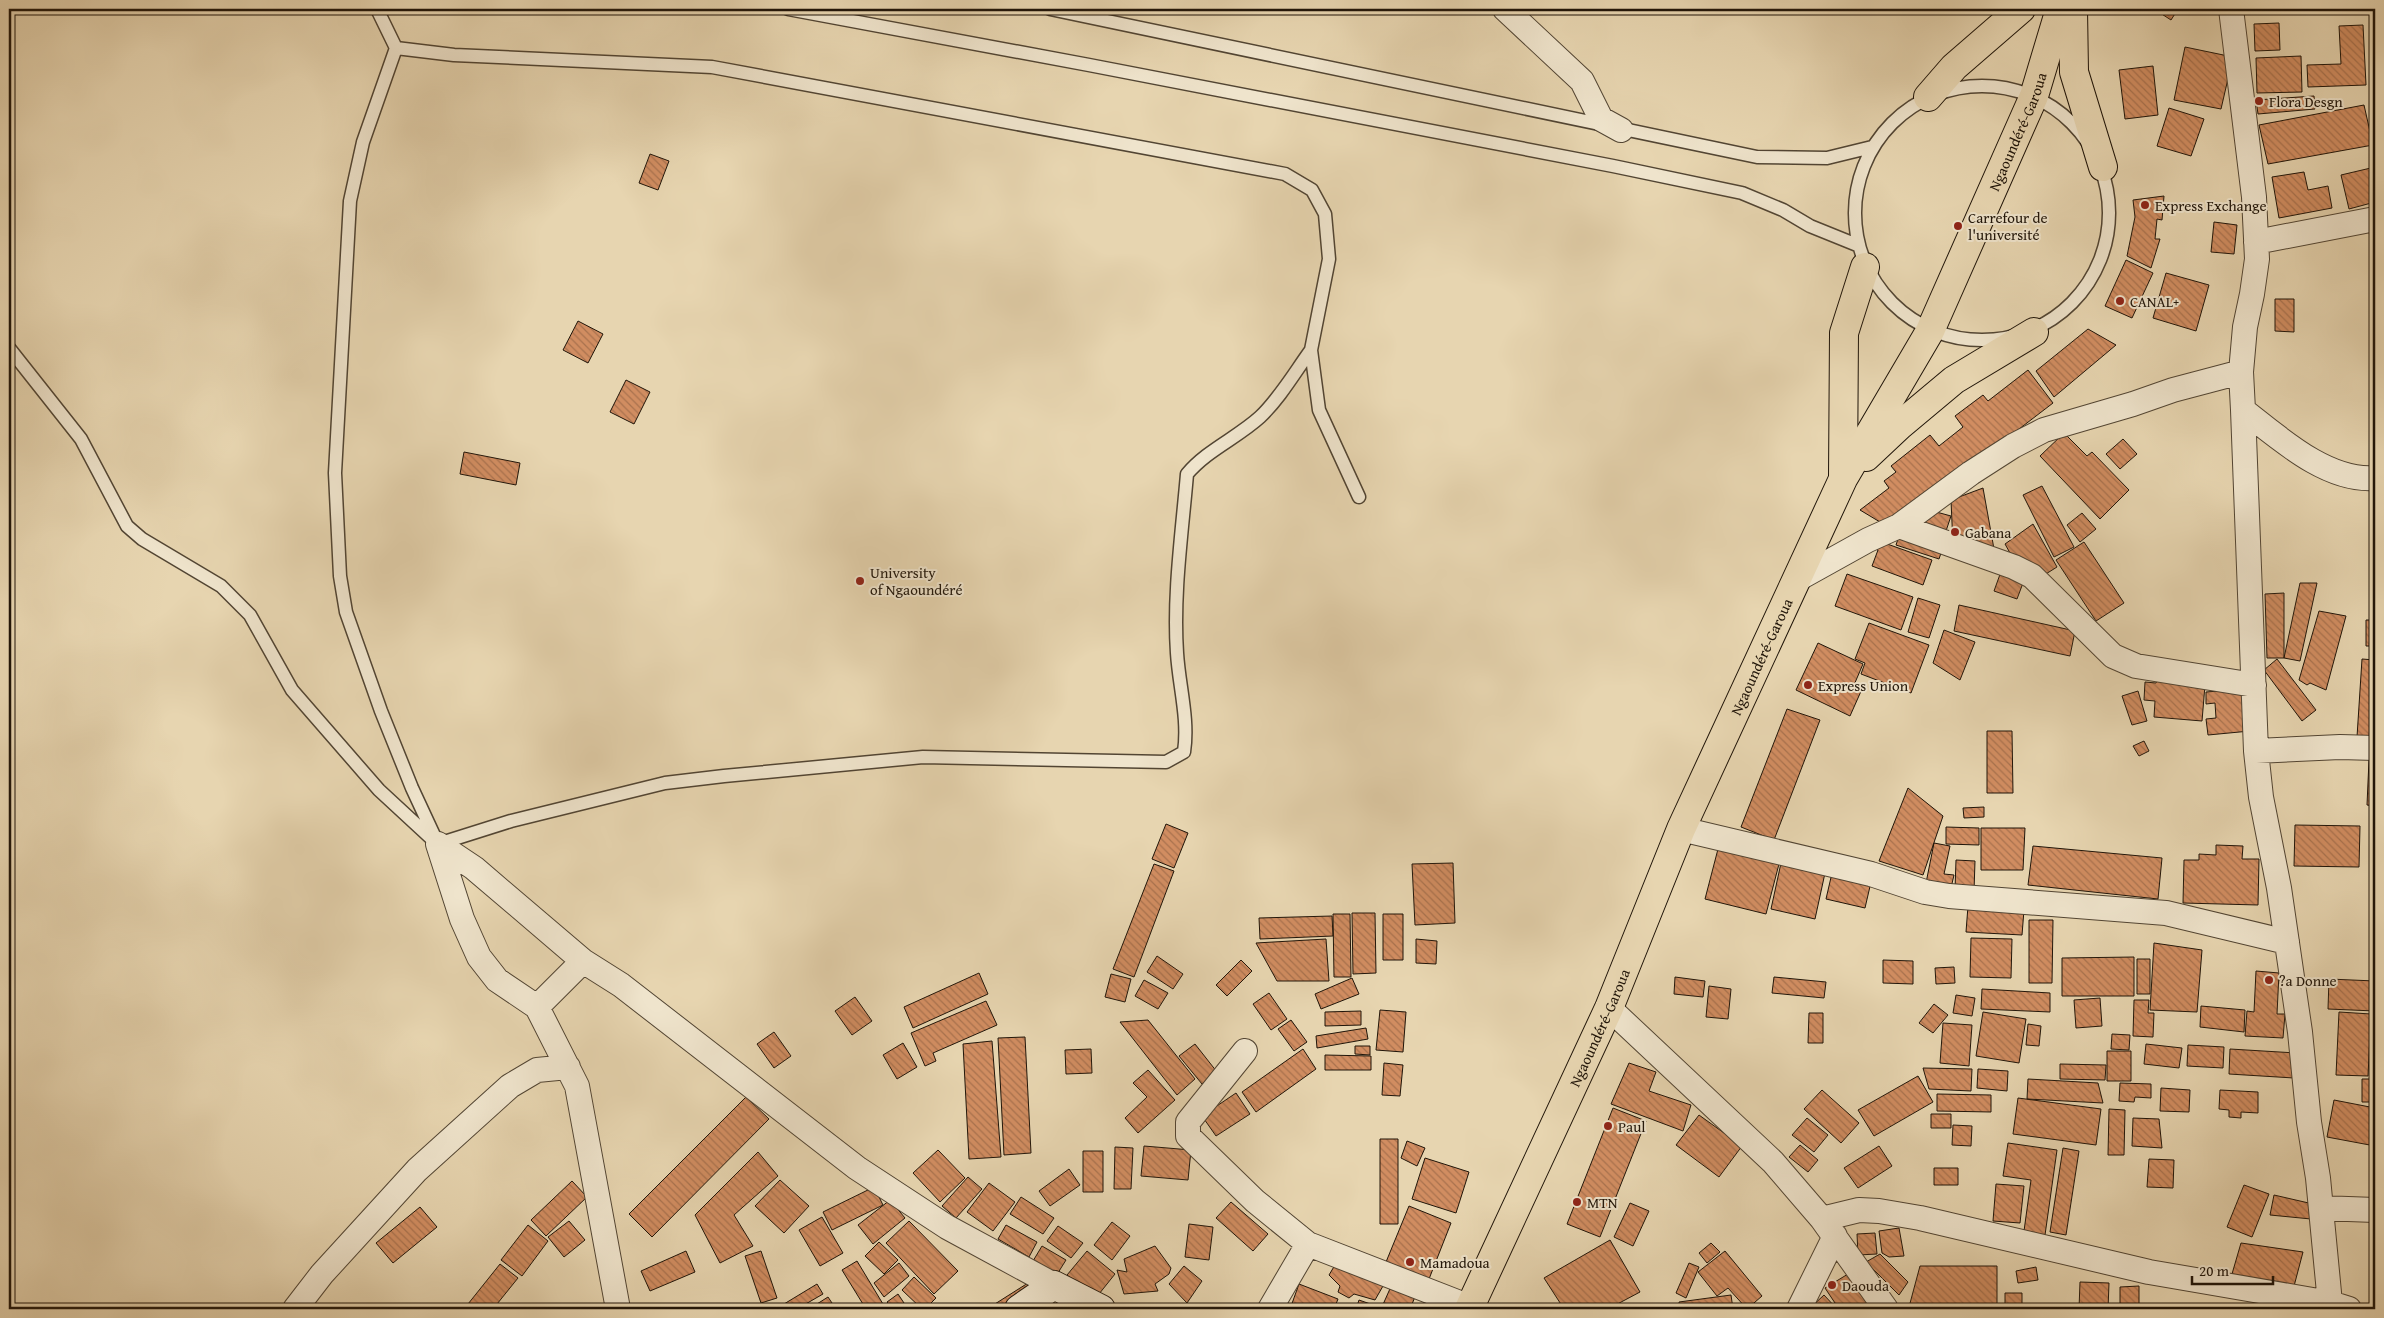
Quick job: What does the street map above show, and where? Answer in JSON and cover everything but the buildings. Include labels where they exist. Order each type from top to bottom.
[{"type":"highway","points":[[1928,97],[1954,67],[2021,9]]},
{"type":"highway","name":"Ngaoundéré-Garoua","points":[[1470,1308],[1609,1008],[1681,829],[1843,479],[1930,331],[2034,96],[2060,9]]},
{"type":"highway","points":[[2073,9],[2074,72],[2103,167]]},
{"type":"highway","points":[[1843,479],[1844,333],[1861,256]]},
{"type":"highway","points":[[1843,479],[1899,426],[1954,380],[2034,332]]},
{"type":"street","points":[[1505,9],[1582,81],[1601,119],[1621,130]]},
{"type":"street","points":[[1799,1309],[1828,1228],[1859,1210],[1904,1215],[1997,1234],[2149,1272],[2336,1307],[2321,1208],[2300,1032],[2279,888],[2261,797],[2256,751],[2241,372],[2245,327],[2257,259],[2254,197],[2231,9]]},
{"type":"street","points":[[2256,242],[2374,221]]},
{"type":"street","points":[[1796,580],[1868,540],[1899,526],[1971,473],[2013,446],[2044,430],[2134,404],[2173,390],[2241,372]]},
{"type":"street","points":[[2243,410],[2293,450],[2326,468],[2363,479],[2375,478]]},
{"type":"street","points":[[1899,526],[2014,567],[2032,576],[2113,656],[2123,662],[2136,666],[2254,685]]},
{"type":"street","points":[[2256,751],[2340,747],[2375,748]]},
{"type":"street","points":[[1681,829],[1871,874],[1933,893],[2166,914],[2287,942]]},
{"type":"street","points":[[438,844],[474,868],[583,961],[620,986],[857,1168],[947,1228],[1101,1309]]},
{"type":"street","points":[[438,844],[462,919],[479,957],[497,980],[537,1007],[577,1086],[585,1121],[618,1309]]},
{"type":"street","points":[[537,1007],[583,961]]},
{"type":"street","points":[[1609,1008],[1773,1162],[1828,1228],[1886,1309]]},
{"type":"street","points":[[1245,1051],[1188,1122],[1188,1136],[1248,1195],[1308,1244],[1470,1308]]},
{"type":"street","points":[[295,1309],[322,1274],[417,1170],[510,1086],[537,1070],[568,1067]]},
{"type":"street","points":[[2321,1208],[2375,1210]]},
{"type":"street","points":[[1270,1309],[1308,1244]]},
{"type":"street","points":[[1019,1309],[1054,1285]]},
{"type":"lane","points":[[376,9],[396,48],[363,142],[350,201],[335,473],[340,576],[346,612],[381,711],[412,788],[438,844]]},
{"type":"lane","points":[[788,9],[1118,70],[1604,164],[1742,194],[1784,210],[1861,256]]},
{"type":"lane","points":[[1050,9],[1757,157],[1802,160],[1827,158],[1872,146]]},
{"type":"lane","points":[[396,48],[454,55],[712,67],[1285,174],[1312,190],[1324,214],[1330,259],[1311,350],[1319,410],[1359,497]]},
{"type":"lane","points":[[1963,87],[2000,87],[2034,96],[2075,125],[2103,167],[2111,215],[2101,263],[2074,304],[2034,332],[1982,342],[1930,331],[1892,305],[1861,256],[1853,211],[1858,177],[1872,146],[1896,118],[1928,97],[1963,87]]},
{"type":"lane","points":[[9,348],[81,438],[127,526],[142,539],[221,586],[250,615],[292,690],[380,790],[438,844]]},
{"type":"lane","points":[[438,844],[511,821],[665,783],[923,756],[1166,762],[1178,756],[1184,752],[1187,735],[1177,653],[1178,595],[1187,474],[1197,461],[1234,438],[1260,417],[1311,350]]},
{"type":"place","name":"Flora Desgn","points":[[2259,101]]},
{"type":"place","name":"Express Exchange","points":[[2145,205]]},
{"type":"place","name":"Carrefour de l'université","points":[[1958,226]]},
{"type":"place","name":"CANAL+","points":[[2120,301]]},
{"type":"place","name":"Gabana","points":[[1955,532]]},
{"type":"place","name":"University of Ngaoundéré","points":[[860,581]]},
{"type":"place","name":"Express Union","points":[[1808,685]]},
{"type":"place","name":"?a Donne","points":[[2269,980]]},
{"type":"place","name":"Paul","points":[[1608,1126]]},
{"type":"place","name":"MTN","points":[[1577,1202]]},
{"type":"place","name":"Mamadoua","points":[[1410,1262]]},
{"type":"place","name":"Daouda","points":[[1832,1285]]}]
